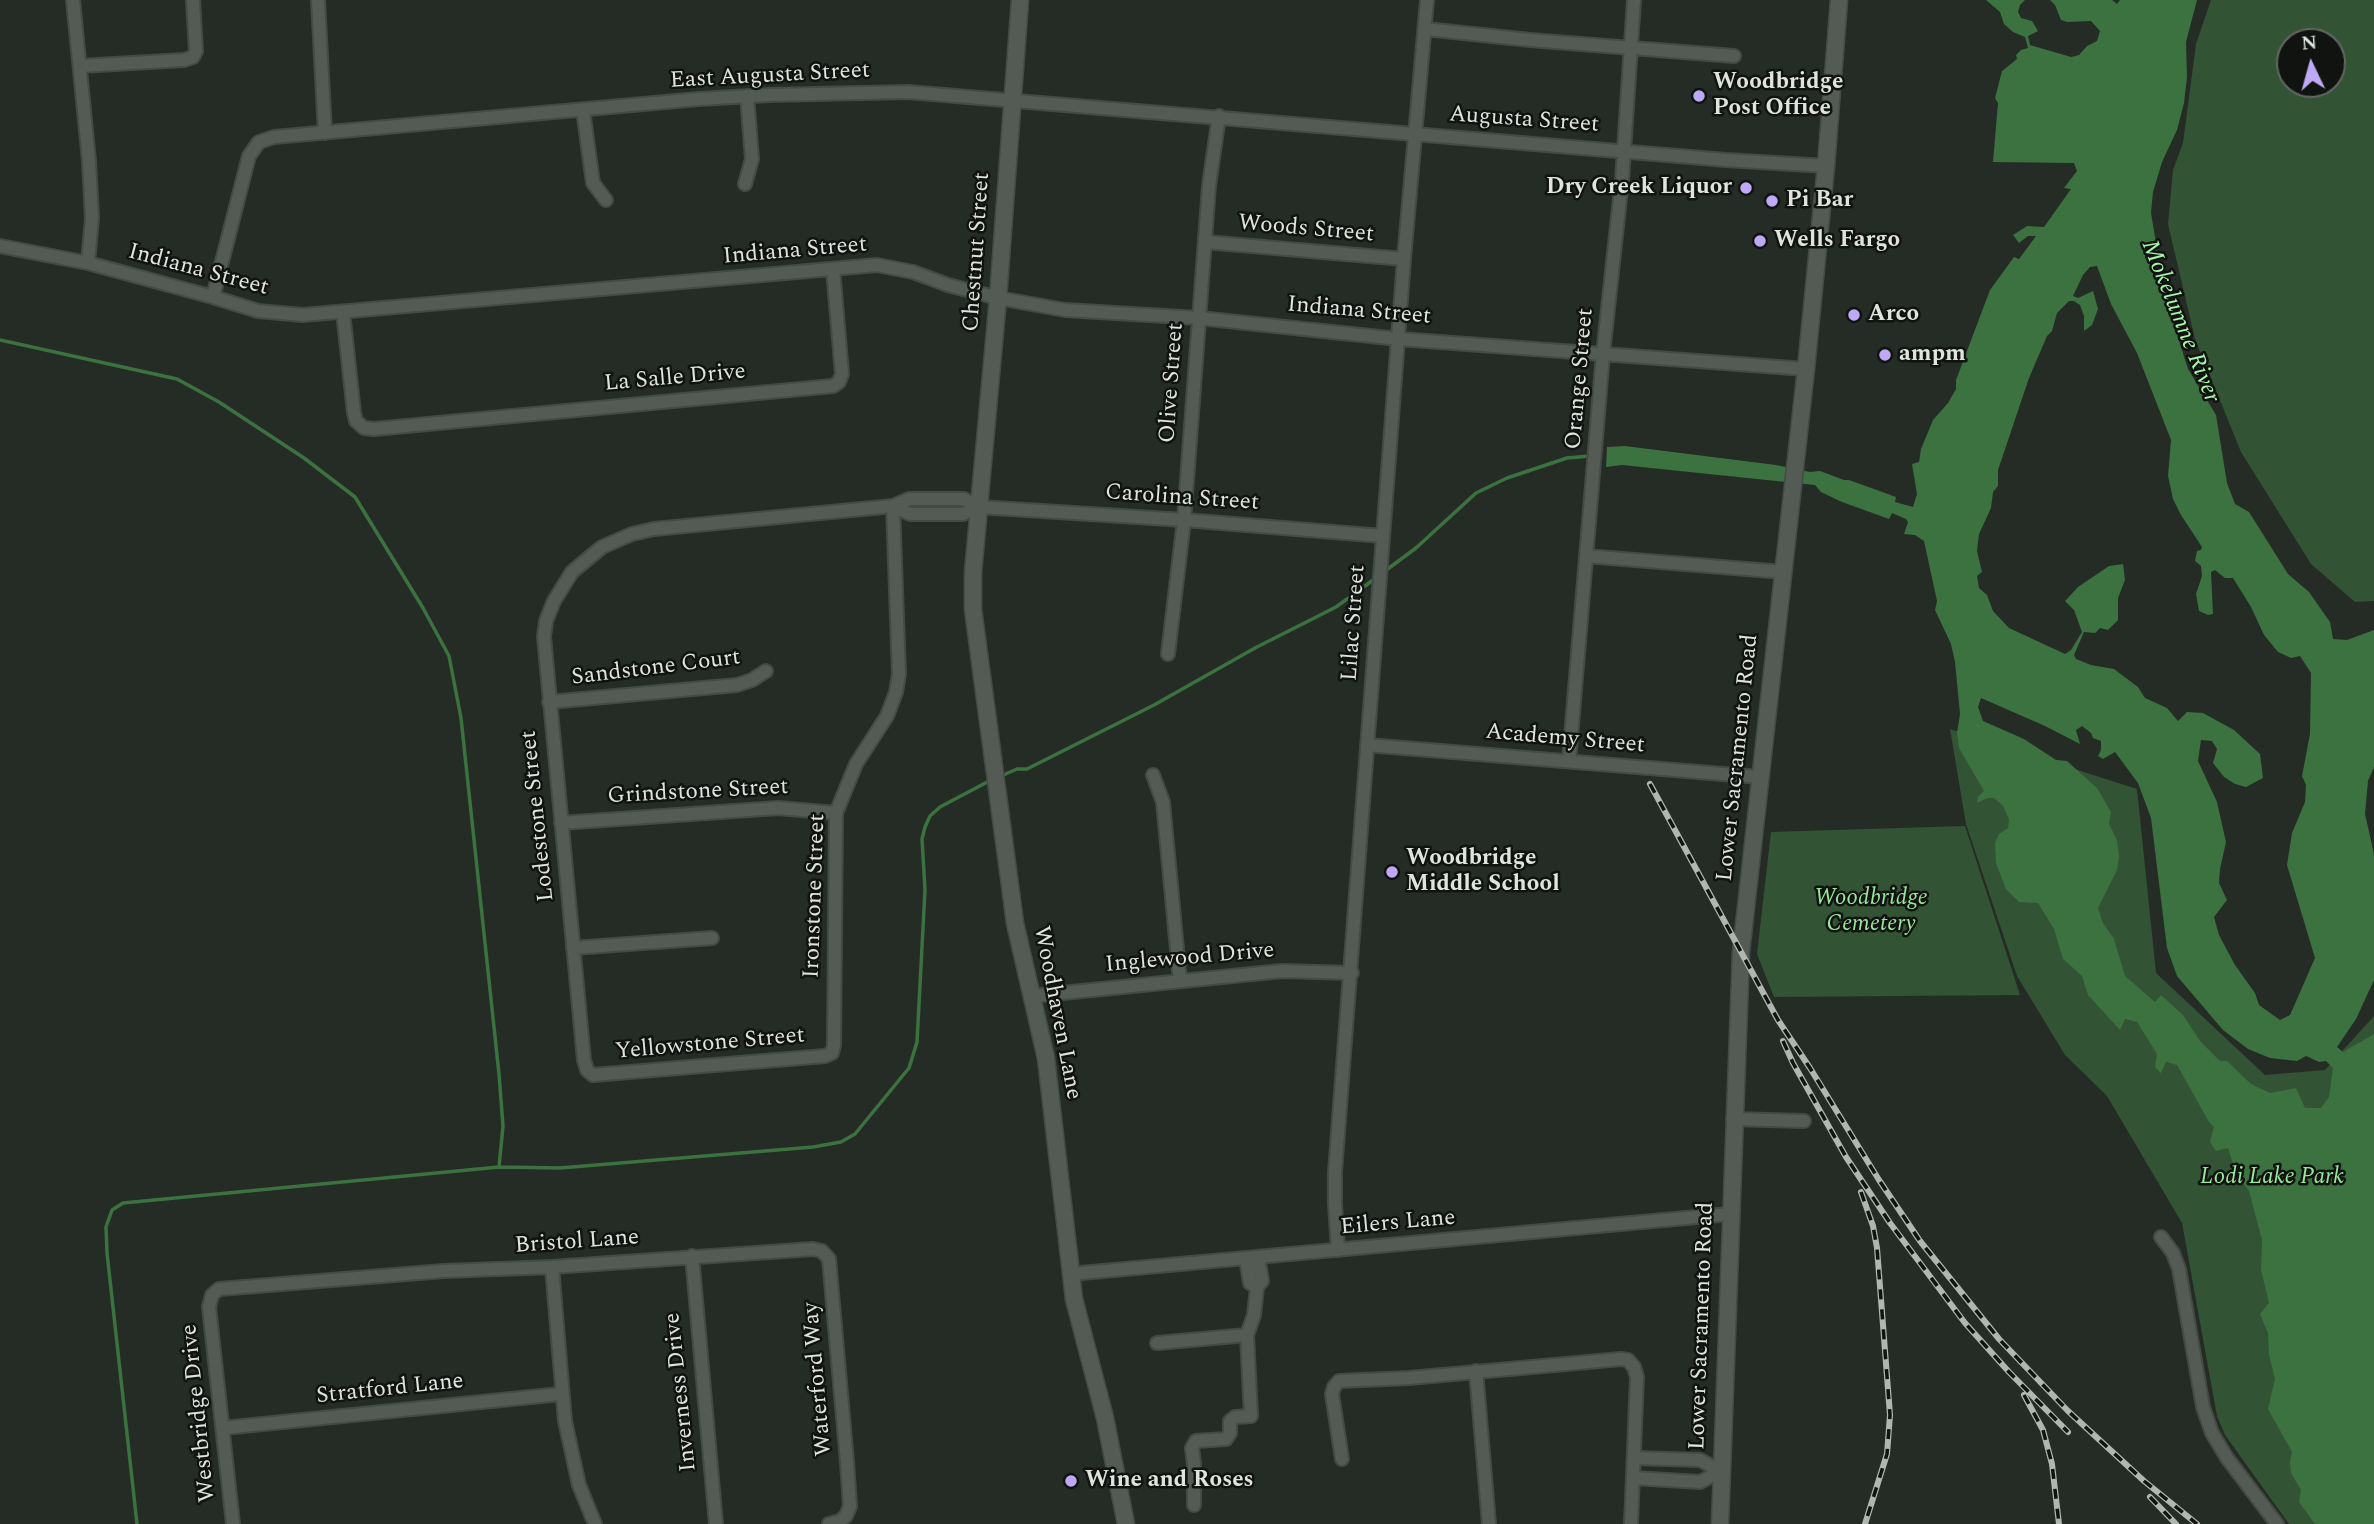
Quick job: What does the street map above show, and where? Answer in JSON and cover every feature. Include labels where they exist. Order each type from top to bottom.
[{"type":"street","points":[[73,0],[92,218],[88,263]]},
{"type":"street","points":[[80,66],[184,60],[193,57],[195,42],[192,0]]},
{"type":"street","points":[[318,0],[325,133]]},
{"type":"street","name":"Chestnut Street","points":[[979,507],[1020,0]]},
{"type":"street","name":"Lilac Street","points":[[1338,1250],[1335,1172],[1352,973],[1378,590],[1427,0]]},
{"type":"street","name":"Orange Street","points":[[1569,761],[1634,0]]},
{"type":"street","name":"Lower Sacramento Road","points":[[1720,1524],[1741,952],[1806,369],[1839,0]]},
{"type":"street","points":[[1425,29],[1734,56]]},
{"type":"street","name":"East Augusta Street","points":[[213,297],[249,156],[259,142],[274,137],[747,96],[908,92],[1219,116]]},
{"type":"street","points":[[745,184],[752,159],[747,96]]},
{"type":"street","points":[[583,110],[593,183],[606,200]]},
{"type":"street","name":"Augusta Street","points":[[1219,116],[1415,135],[1826,166]]},
{"type":"street","name":"Olive Street","points":[[1168,654],[1184,520],[1209,186],[1219,116]]},
{"type":"street","name":"Woods Street","points":[[1205,242],[1404,259]]},
{"type":"street","name":"Indiana Street","points":[[0,246],[88,263],[258,311],[303,315],[877,265],[913,272],[948,285],[998,298],[1065,310],[1199,318],[1399,339],[1806,369]]},
{"type":"street","name":"La Salle Drive","points":[[343,312],[356,421],[364,428],[374,429],[833,386],[839,382],[842,374],[833,269]]},
{"type":"street","name":"Carolina Street","points":[[580,565],[611,542],[654,529],[893,506],[910,514],[963,514],[979,507],[1383,536]]},
{"type":"street","name":"Ironstone Street","points":[[833,1049],[836,813],[856,764],[887,716],[898,683],[900,650],[893,506]]},
{"type":"street","name":"Woodhaven Lane","points":[[979,507],[973,573],[973,609],[1015,923],[1049,1079],[1070,1274],[1105,1418],[1126,1524]]},
{"type":"street","points":[[1586,556],[1783,572]]},
{"type":"street","name":"Lodestone Street","points":[[580,565],[572,572],[554,601],[546,621],[544,637],[584,1060],[590,1072]]},
{"type":"street","name":"Sandstone Court","points":[[549,702],[737,685],[766,671]]},
{"type":"street","name":"Academy Street","points":[[1367,745],[1760,778]]},
{"type":"street","points":[[1153,775],[1163,802],[1180,981]]},
{"type":"street","name":"Grindstone Street","points":[[561,823],[778,808],[836,813]]},
{"type":"street","points":[[573,948],[712,938]]},
{"type":"street","name":"Inglewood Drive","points":[[1032,996],[1282,971],[1352,973]]},
{"type":"street","name":"Yellowstone Street","points":[[590,1072],[604,1076],[825,1056],[832,1053],[833,1049]]},
{"type":"street","points":[[1733,1119],[1804,1121]]},
{"type":"street","name":"Eilers Lane","points":[[1070,1274],[1730,1214]]},
{"type":"street","points":[[2161,1237],[2173,1253],[2179,1269],[2203,1407],[2212,1433],[2227,1458],[2277,1524]]},
{"type":"street","name":"Bristol Lane","points":[[333,1279],[552,1267],[794,1249],[813,1248],[822,1251]]},
{"type":"street","name":"Waterford Way","points":[[822,1251],[829,1259],[850,1506],[846,1516],[829,1524]]},
{"type":"street","name":"Inverness Drive","points":[[691,1256],[716,1524]]},
{"type":"street","points":[[1194,1505],[1192,1448],[1196,1441],[1226,1439],[1230,1433],[1230,1421],[1251,1416],[1248,1335],[1254,1315],[1257,1287],[1250,1283],[1252,1257]]},
{"type":"street","points":[[552,1267],[561,1394],[573,1464],[595,1524]]},
{"type":"street","name":"Westbridge Drive","points":[[233,1524],[209,1307],[212,1295],[219,1290],[242,1286],[333,1279]]},
{"type":"street","points":[[1157,1343],[1248,1335]]},
{"type":"street","points":[[1342,1459],[1332,1394],[1336,1384],[1344,1379],[1409,1378],[1628,1360],[1637,1377],[1631,1524]]},
{"type":"street","points":[[1476,1371],[1489,1524]]},
{"type":"street","name":"Stratford Lane","points":[[223,1428],[561,1394]]},
{"type":"street","points":[[1634,1458],[1700,1460],[1721,1471]]},
{"type":"street","points":[[1634,1478],[1700,1482],[1721,1471]]},
{"type":"green space","points":[[2211,0],[2374,0],[2374,601],[2355,602],[2311,564],[2241,452],[2195,339],[2168,224],[2173,170],[2183,143],[2196,44]]},
{"type":"green space","name":"Lodi Lake Park","points":[[1950,729],[2137,789],[2156,973],[2265,1075],[2325,1070],[2374,1016],[2374,1524],[2289,1524],[2225,1435],[2217,1416],[2182,1223],[2107,1096],[2065,1055],[2017,976],[1966,824]]},
{"type":"green space","name":"Woodbridge Cemetery","points":[[1965,826],[2020,995],[1774,997],[1757,954],[1771,832]]},
{"type":"shaded area","points":[[1986,0],[2025,0],[2018,12],[2021,18],[2032,21],[2038,31],[2028,36],[2030,45],[2071,57],[2079,55],[2087,46],[2097,41],[2100,31],[2091,21],[2061,20],[2050,0],[2112,0],[2117,4],[2120,0],[2197,0],[2186,42],[2187,77],[2184,103],[2177,130],[2162,162],[2153,192],[2151,213],[2165,296],[2188,369],[2216,415],[2227,483],[2235,504],[2249,512],[2288,574],[2309,592],[2330,622],[2333,639],[2347,640],[2374,630],[2374,767],[2368,781],[2365,814],[2374,854],[2374,980],[2356,1019],[2337,1047],[2343,1052],[2374,1034],[2374,1524],[2315,1524],[2299,1502],[2301,1490],[2291,1473],[2292,1452],[2268,1409],[2275,1379],[2269,1355],[2268,1333],[2260,1314],[2269,1303],[2261,1270],[2262,1240],[2249,1191],[2236,1173],[2228,1148],[2216,1151],[2210,1142],[2214,1127],[2177,1065],[2166,1062],[2161,1073],[2155,1067],[2157,1054],[2137,1022],[2125,1019],[2120,1030],[2088,995],[2082,976],[2063,959],[2054,929],[2038,903],[2019,902],[2006,889],[1996,863],[1995,843],[1999,834],[2008,828],[2009,819],[2003,806],[1994,798],[1977,803],[1978,797],[1984,791],[1959,748],[1957,733],[1960,714],[1955,662],[1951,644],[1935,610],[1937,601],[1924,541],[1915,535],[1904,534],[1908,522],[1906,519],[1892,513],[1889,519],[1842,502],[1821,492],[1815,485],[1622,465],[1606,467],[1607,447],[1625,446],[1776,465],[1810,472],[1820,471],[1896,497],[1895,502],[1913,507],[1917,494],[1912,464],[1919,462],[1921,449],[1933,420],[1956,389],[1956,380],[1990,290],[2014,257],[2019,259],[2036,236],[2028,236],[2019,243],[2013,235],[2027,226],[2044,227],[2071,189],[2064,188],[2077,171],[2074,163],[1993,162],[1998,103],[1995,98],[2002,71],[2017,59],[2016,55],[2021,50],[2028,48],[2025,37],[2004,24],[2000,12]],"holes":[[[2097,266],[2111,304],[2137,353],[2171,440],[2168,476],[2173,499],[2202,547],[2197,551],[2195,561],[2201,566],[2202,576],[2196,594],[2199,611],[2213,614],[2211,572],[2215,570],[2225,578],[2233,578],[2264,635],[2278,652],[2291,658],[2300,656],[2311,673],[2310,734],[2302,776],[2306,785],[2305,802],[2292,833],[2287,865],[2315,958],[2290,1015],[2280,1020],[2259,1005],[2255,993],[2235,965],[2219,935],[2214,917],[2227,900],[2219,883],[2226,842],[2217,802],[2198,761],[2201,740],[2212,741],[2217,749],[2213,763],[2224,777],[2246,787],[2263,778],[2260,754],[2234,730],[2203,713],[2187,712],[2178,721],[2167,708],[2145,698],[2138,687],[2114,669],[2076,659],[2074,655],[2084,632],[2095,633],[2100,628],[2108,630],[2118,620],[2118,598],[2125,580],[2123,564],[2109,566],[2078,587],[2065,601],[2074,610],[2082,632],[2071,650],[2065,654],[2009,628],[1993,611],[1987,595],[1979,588],[1977,576],[1982,572],[1977,551],[1979,534],[1991,508],[1993,492],[1998,486],[1998,470],[2029,378],[2047,336],[2052,331],[2057,313],[2069,301],[2080,305],[2084,316],[2084,331],[2092,325],[2098,309],[2093,291],[2078,298],[2073,296],[2083,275],[2090,267]],[[1981,698],[2080,744],[2076,730],[2082,726],[2093,738],[2101,741],[2098,756],[2103,759],[2115,752],[2138,783],[2151,818],[2167,948],[2177,976],[2223,1030],[2248,1049],[2270,1058],[2297,1061],[2306,1056],[2319,1062],[2326,1061],[2333,1068],[2329,1097],[2321,1108],[2305,1108],[2296,1088],[2270,1093],[2251,1084],[2227,1061],[2220,1061],[2200,1041],[2183,1015],[2161,995],[2155,1002],[2125,976],[2114,939],[2103,923],[2098,908],[2117,870],[2119,857],[2117,840],[2109,824],[2111,812],[2097,788],[2067,761],[2056,760],[2024,739],[1983,721],[1978,707]]]},
{"type":"waterway","points":[[0,340],[177,379],[219,402],[304,458],[355,497],[423,608],[449,656],[461,718],[499,1074],[503,1126],[499,1167]]},
{"type":"waterway","points":[[1385,571],[1416,548],[1476,493],[1507,478],[1567,458],[1590,456]]},
{"type":"waterway","points":[[1001,776],[1017,769],[1027,769],[1154,705],[1255,648],[1336,607],[1376,578]]},
{"type":"waterway","points":[[137,1524],[107,1253],[106,1227],[112,1210],[123,1203],[499,1167],[560,1168],[813,1147],[841,1142],[855,1134],[909,1068],[917,1042],[925,890],[922,839],[925,827],[930,816],[940,807],[991,780]]},
{"type":"railway","points":[[1650,784],[1778,1020],[1920,1241],[1999,1339],[2068,1411],[2144,1481],[2197,1524]]},
{"type":"railway","points":[[1783,1041],[1846,1157],[1890,1223],[1965,1323],[2068,1432]]},
{"type":"railway","points":[[1861,1192],[1873,1226],[1877,1248],[1890,1415],[1887,1454],[1865,1524]]},
{"type":"railway","points":[[2024,1395],[2043,1430],[2052,1464],[2059,1524]]},
{"type":"railway","points":[[2150,1497],[2176,1524]]},
{"type":"place","name":"Woodbridge Post Office","points":[[1699,96]]},
{"type":"place","name":"Dry Creek Liquor","points":[[1746,188]]},
{"type":"place","name":"Pi Bar","points":[[1772,201]]},
{"type":"place","name":"Wells Fargo","points":[[1760,241]]},
{"type":"place","name":"Arco","points":[[1854,315]]},
{"type":"place","name":"ampm","points":[[1885,355]]},
{"type":"place","name":"Woodbridge Middle School","points":[[1392,872]]},
{"type":"place","name":"Wine and Roses","points":[[1071,1481]]},
{"type":"water label","name":"Mokelumne River","points":[[2179,322]]}]
